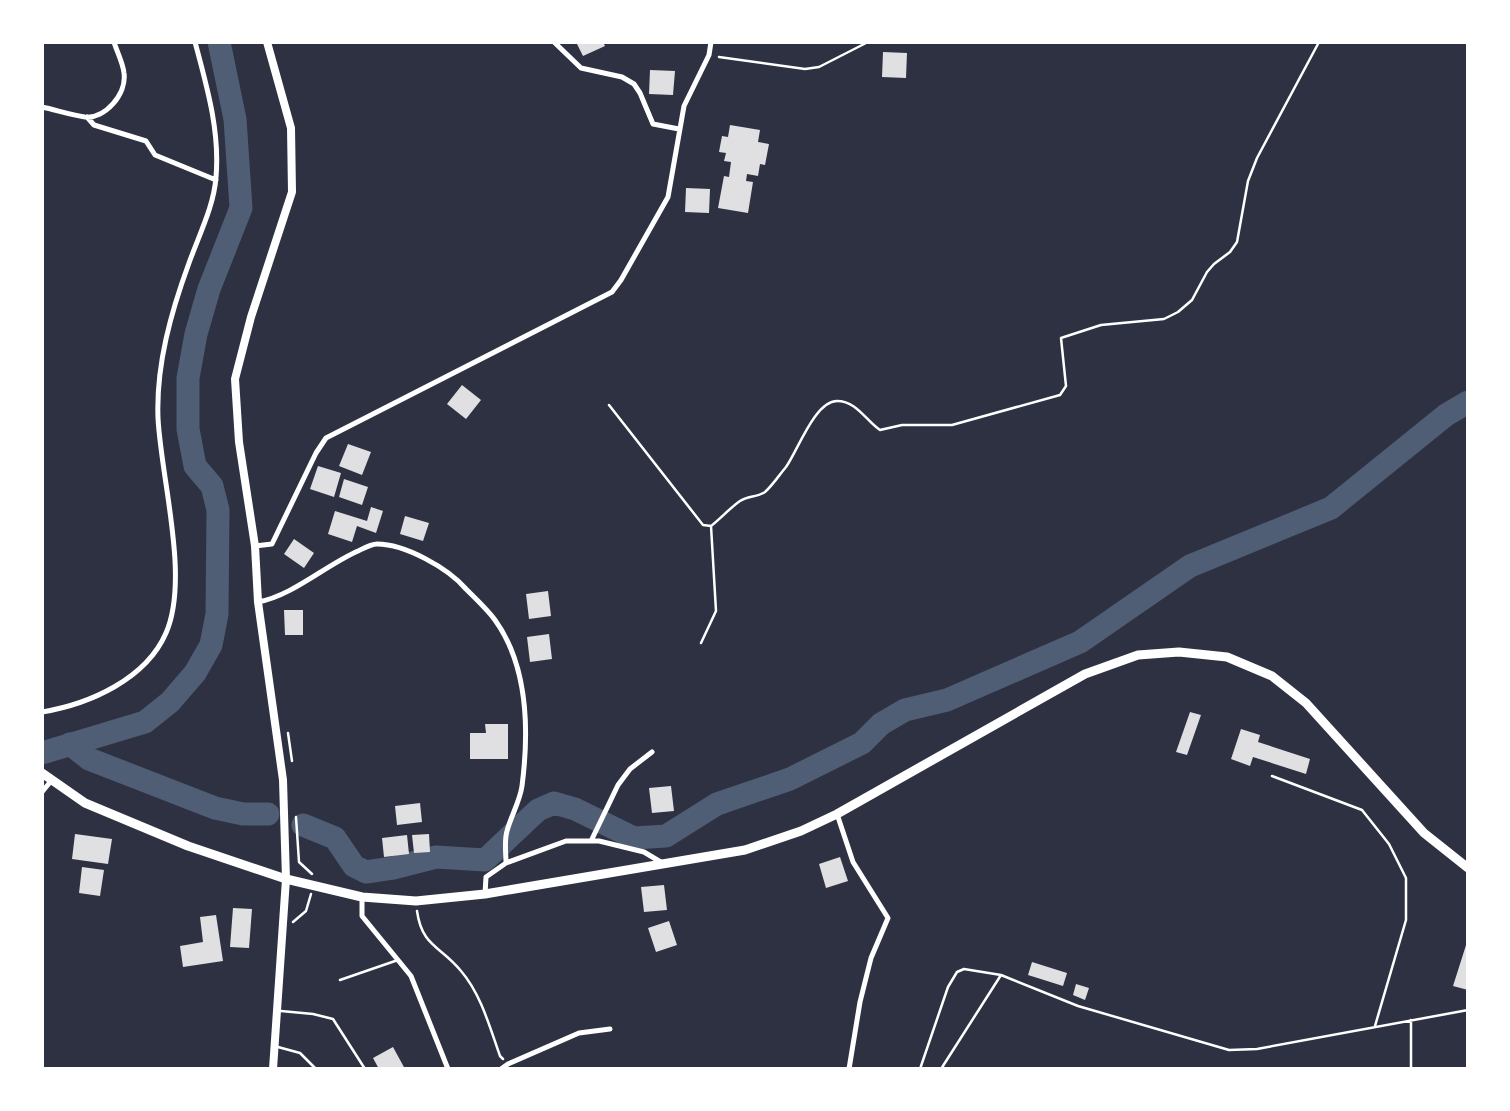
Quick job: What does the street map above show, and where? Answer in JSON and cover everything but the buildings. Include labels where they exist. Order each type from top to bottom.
[{"type":"main road","points":[[267,42],[291,128],[292,192],[251,317],[235,379],[239,442],[254,546],[258,603],[283,780],[286,879],[273,1069]]},
{"type":"main road","points":[[42,773],[85,803],[188,846],[286,879],[362,897],[416,901],[485,894],[745,850],[801,831],[837,814],[1085,674],[1138,655],[1179,652],[1227,657],[1272,676],[1306,703],[1423,834],[1468,868]]},
{"type":"street","points":[[42,107],[87,117],[103,114],[113,104],[124,85],[124,74],[114,42]]},
{"type":"street","points":[[42,712],[110,689],[139,671],[157,652],[172,618],[175,560],[158,416],[163,350],[177,294],[211,203],[216,180],[217,134],[195,42]]},
{"type":"street","points":[[554,42],[580,68],[622,78],[634,84],[653,124],[679,129]]},
{"type":"street","points":[[254,546],[272,544],[316,453],[326,438],[612,292],[668,197],[684,106],[709,55],[711,42]]},
{"type":"street","points":[[87,117],[94,125],[146,141],[155,155],[216,180]]},
{"type":"street","points":[[258,603],[285,592],[344,557],[374,544],[390,545],[427,559],[460,581],[495,621],[510,646],[518,667],[523,696],[522,789],[506,834],[506,863]]},
{"type":"street","points":[[592,839],[618,785],[630,769],[652,752]]},
{"type":"street","points":[[42,792],[51,781]]},
{"type":"street","points":[[837,814],[853,862],[888,918],[871,958],[860,1002],[849,1069]]},
{"type":"street","points":[[485,894],[485,877],[506,863],[566,841],[592,839],[644,852],[664,864]]},
{"type":"street","points":[[362,897],[362,916],[411,976],[448,1069]]},
{"type":"street","points":[[501,1069],[508,1063],[579,1033],[610,1029]]},
{"type":"lane","points":[[1272,776],[1362,810],[1390,844],[1406,878],[1406,920],[1375,1026]]},
{"type":"lane","points":[[340,980],[398,960]]},
{"type":"lane","points":[[920,1069],[948,987],[957,972],[964,969],[1001,975],[1078,1006],[1229,1050],[1257,1049],[1468,1010]]},
{"type":"lane","points":[[941,1069],[1001,975]]},
{"type":"lane","points":[[277,1011],[313,1014],[333,1019],[365,1069]]},
{"type":"lane","points":[[1411,1020],[1411,1069]]},
{"type":"lane","points":[[275,1046],[300,1053],[316,1069]]},
{"type":"path","points":[[709,55],[805,69],[819,67],[868,42]]},
{"type":"path","points":[[609,405],[703,525],[711,526],[742,500],[765,492],[786,467],[814,415],[824,405],[834,401],[846,402],[860,410],[870,424],[880,430],[902,425],[952,425],[1060,395],[1066,386],[1060,338],[1101,325],[1164,319],[1178,312],[1192,300],[1214,264],[1230,252],[1237,242],[1248,181],[1257,158],[1319,42]]},
{"type":"path","points":[[701,642],[716,611],[711,526]]},
{"type":"path","points":[[416,901],[423,936],[461,971],[473,989],[500,1056],[508,1063]]},
{"type":"waterway","points":[[42,753],[145,722],[170,702],[195,673],[211,645],[217,614],[218,510],[212,486],[195,466],[188,429],[188,378],[196,334],[209,289],[241,208],[235,119],[219,42]]},
{"type":"waterway","points":[[303,825],[335,838],[354,866],[366,872],[436,857],[485,860],[538,810],[554,803],[575,809],[634,838],[666,836],[717,804],[790,779],[862,743],[881,724],[905,710],[947,700],[1080,642],[1190,566],[1331,508],[1446,415],[1468,402]]},
{"type":"waterway","points":[[70,744],[89,759],[215,808],[243,814],[268,814]]}]
